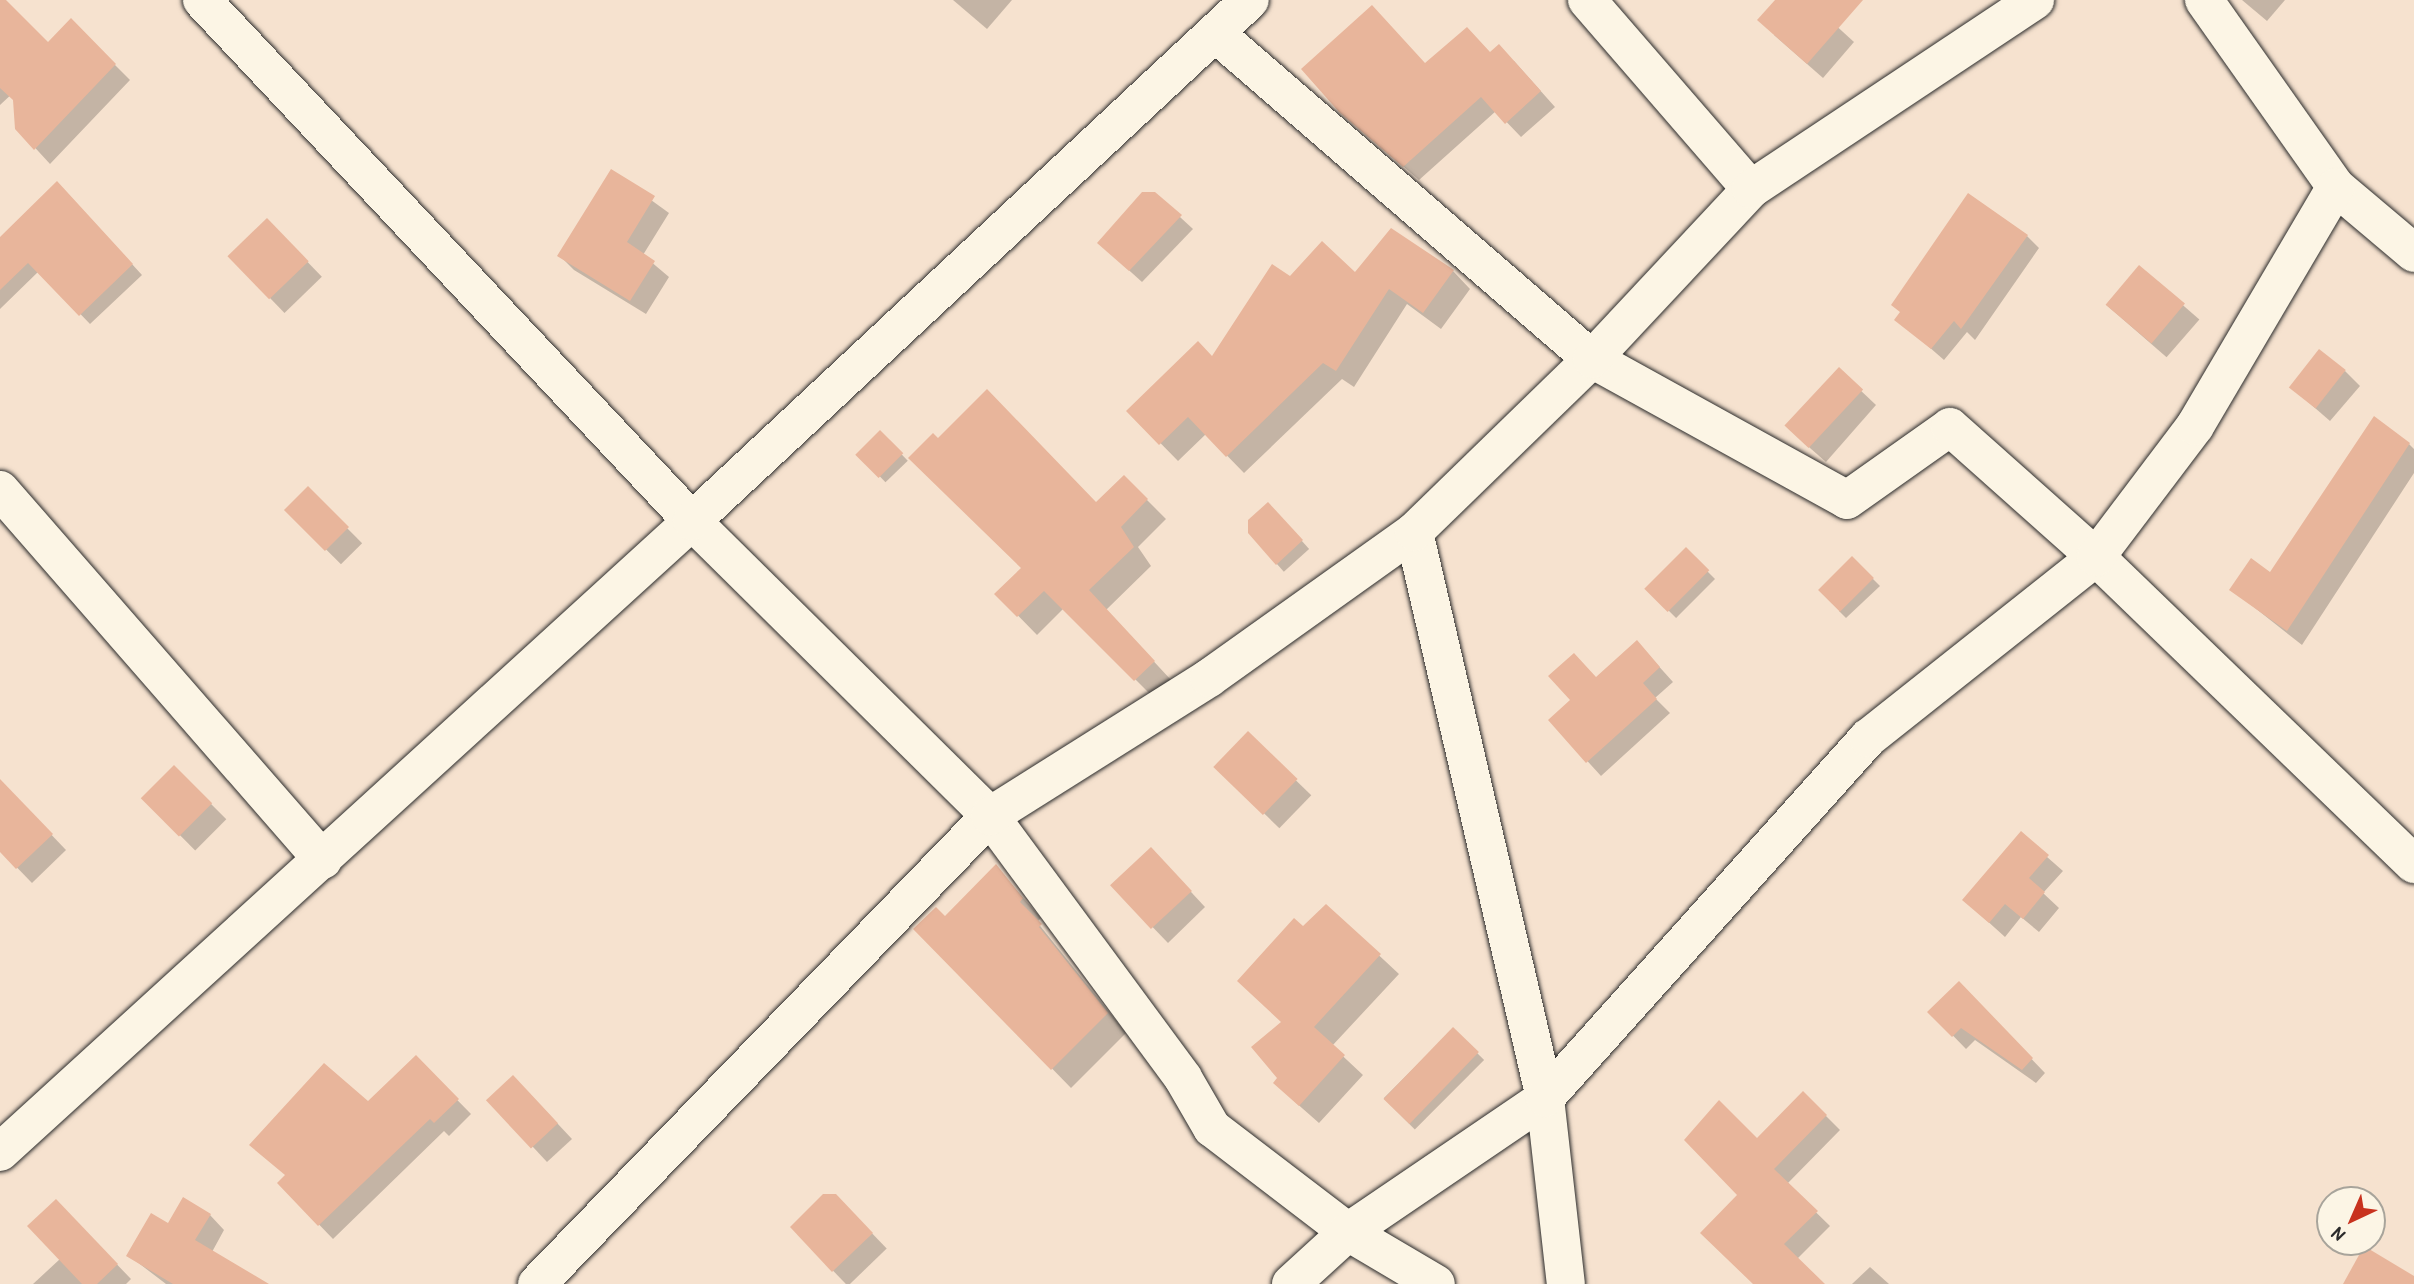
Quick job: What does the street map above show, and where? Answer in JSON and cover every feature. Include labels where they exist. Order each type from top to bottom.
[{"type":"street","points":[[202,0],[692,521],[990,816],[1183,1078],[1212,1128],[1348,1232],[1436,1284]]},
{"type":"street","points":[[0,1152],[692,521],[1250,0]]},
{"type":"street","points":[[1587,0],[1751,189]]},
{"type":"street","points":[[537,1284],[990,816],[1209,678],[1414,532],[1592,359],[1751,189],[2035,0]]},
{"type":"street","points":[[2204,0],[2336,187],[2414,253]]},
{"type":"street","points":[[1215,33],[1592,359],[1847,500],[1950,427],[2096,557],[2414,864]]},
{"type":"street","points":[[1291,1284],[1348,1232],[1545,1098],[1868,738],[2096,557],[2195,426],[2336,187]]},
{"type":"street","points":[[0,490],[323,860]]},
{"type":"street","points":[[1414,532],[1545,1098],[1566,1284]]},
{"type":"building","points":[[0,0],[6,0],[48,42],[71,18],[116,64],[34,150],[15,129],[13,100],[0,88]]},
{"type":"building","points":[[1775,0],[1863,0],[1807,64],[1757,20]]},
{"type":"building","points":[[1372,5],[1425,63],[1467,27],[1490,52],[1499,44],[1541,91],[1505,124],[1481,97],[1403,167],[1339,112],[1301,69]]},
{"type":"building","points":[[611,169],[655,196],[627,242],[655,261],[630,301],[557,256]]},
{"type":"building","points":[[57,181],[133,264],[79,316],[28,263],[0,290],[0,237]]},
{"type":"building","points":[[1142,192],[1155,192],[1182,215],[1129,271],[1097,243]]},
{"type":"building","points":[[1968,193],[2028,235],[1961,329],[1954,321],[1931,349],[1894,320],[1900,312],[1891,305]]},
{"type":"building","points":[[267,218],[309,261],[269,299],[227,256]]},
{"type":"building","points":[[1391,228],[1454,270],[1423,313],[1389,289],[1336,371],[1323,363],[1226,457],[1188,417],[1159,445],[1126,411],[1198,341],[1212,356],[1272,264],[1290,276],[1322,241],[1355,272]]},
{"type":"building","points":[[2139,265],[2185,304],[2152,343],[2106,305]]},
{"type":"building","points":[[2319,349],[2346,370],[2316,409],[2289,388]]},
{"type":"building","points":[[1839,367],[1863,390],[1809,448],[1784,426]]},
{"type":"building","points":[[987,389],[1096,502],[1124,475],[1148,499],[1121,527],[1134,547],[1089,590],[1155,661],[1134,681],[1044,591],[1017,617],[994,594],[1021,568],[908,458],[933,433],[938,438]]},
{"type":"building","points":[[2374,416],[2410,443],[2287,631],[2229,590],[2251,558],[2270,572]]},
{"type":"building","points":[[880,430],[903,453],[879,478],[855,455]]},
{"type":"building","points":[[308,486],[349,527],[325,551],[284,510]]},
{"type":"building","points":[[1268,502],[1303,540],[1276,565],[1248,533],[1248,520]]},
{"type":"building","points":[[1686,547],[1709,570],[1668,612],[1644,589]]},
{"type":"building","points":[[1852,556],[1874,578],[1840,612],[1818,590]]},
{"type":"building","points":[[1637,640],[1660,667],[1643,683],[1657,699],[1586,763],[1548,720],[1570,700],[1548,676],[1574,653],[1596,677]]},
{"type":"building","points":[[1248,731],[1298,779],[1263,815],[1213,767]]},
{"type":"building","points":[[174,765],[212,803],[179,836],[141,798]]},
{"type":"building","points":[[0,779],[53,834],[16,869],[0,852]]},
{"type":"building","points":[[2021,831],[2049,855],[2029,878],[2045,892],[2023,919],[2005,904],[1989,923],[1962,900]]},
{"type":"building","points":[[1151,847],[1192,891],[1151,929],[1110,885]]},
{"type":"building","points":[[996,864],[1023,898],[1020,902],[1042,924],[1039,927],[1108,1013],[1051,1070],[913,929],[936,907],[945,916]]},
{"type":"building","points":[[1326,904],[1381,954],[1314,1027],[1345,1055],[1299,1106],[1273,1083],[1277,1078],[1251,1047],[1281,1022],[1237,981],[1294,918],[1303,926]]},
{"type":"building","points":[[1959,981],[2033,1058],[2022,1070],[1961,1028],[1952,1037],[1927,1012]]},
{"type":"building","points":[[1453,1027],[1479,1052],[1409,1124],[1384,1099]]},
{"type":"building","points":[[416,1055],[459,1099],[434,1123],[430,1119],[318,1226],[277,1183],[285,1175],[249,1145],[324,1063],[368,1101]]},
{"type":"building","points":[[513,1075],[558,1123],[531,1149],[486,1100]]},
{"type":"building","points":[[1803,1091],[1827,1115],[1774,1169],[1818,1211],[1784,1244],[1825,1284],[1753,1284],[1700,1233],[1737,1195],[1684,1140],[1719,1100],[1757,1138]]},
{"type":"building","points":[[823,1194],[836,1194],[873,1233],[832,1272],[790,1227]]},
{"type":"building","points":[[183,1197],[211,1214],[195,1240],[269,1284],[173,1284],[126,1256],[151,1213],[168,1223]]},
{"type":"building","points":[[56,1199],[118,1264],[97,1284],[82,1284],[27,1226]]},
{"type":"building","points":[[2358,1256],[2381,1256],[2414,1276],[2414,1284],[2343,1284]]}]
